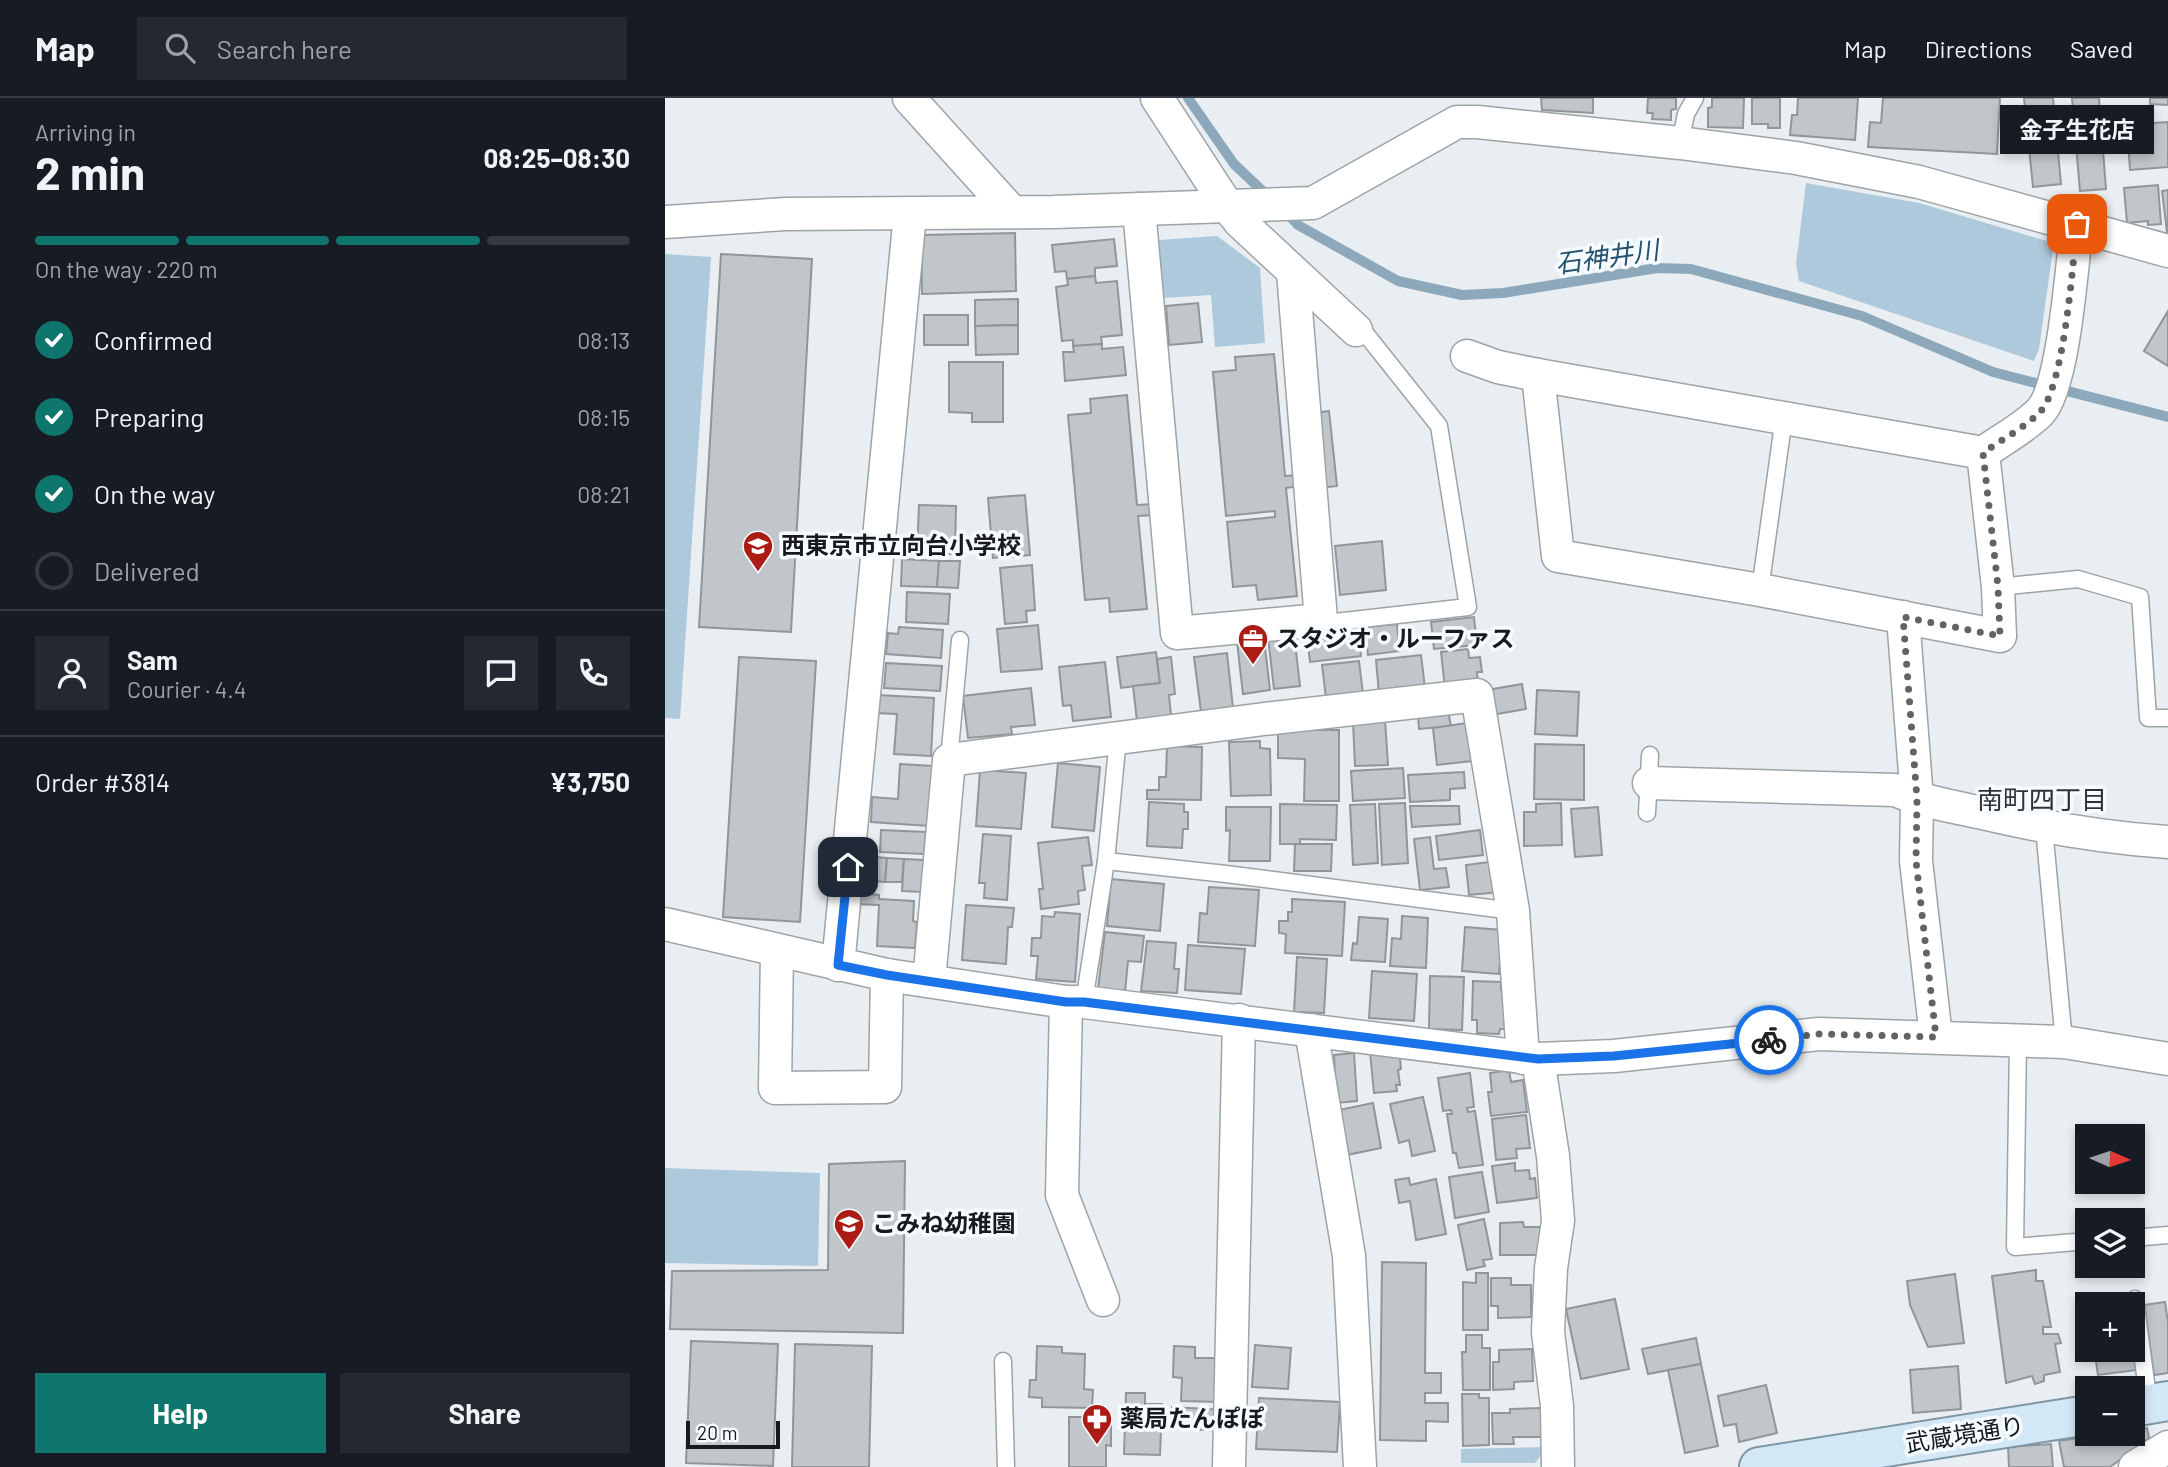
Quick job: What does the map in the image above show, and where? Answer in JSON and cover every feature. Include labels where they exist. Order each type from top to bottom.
[{"type":"main road","name":"武蔵境通り","points":[[1759,1467],[2075,1417]]},
{"type":"street","points":[[909,98],[1012,212]]},
{"type":"street","points":[[1157,98],[1234,206],[1240,222],[1356,330]]},
{"type":"street","points":[[665,222],[786,214],[1012,212],[1313,203],[1451,110],[1510,125],[1795,158],[1905,180],[2077,224],[2168,251]]},
{"type":"street","points":[[1139,209],[1177,633],[1321,620],[1293,272]]},
{"type":"street","points":[[838,965],[910,214]]},
{"type":"street","points":[[1467,356],[1498,367],[1538,375],[1983,453],[2040,412],[2053,387],[2077,224]]},
{"type":"street","points":[[1538,375],[1557,556],[1760,590],[2000,636],[1998,587],[1983,453]]},
{"type":"street","points":[[1903,617],[1917,799],[1916,861],[1936,1037]]},
{"type":"street","points":[[929,981],[949,760],[1477,695],[1513,911],[1531,1059],[1553,1156],[1558,1220],[1551,1268],[1548,1332],[1556,1406],[1557,1467]]},
{"type":"street","points":[[1649,784],[1895,790],[1917,799],[2044,828],[2122,839],[2168,842]]},
{"type":"street","points":[[665,924],[887,975],[1075,1002],[1239,1020],[1531,1059],[1614,1056],[1819,1034],[2064,1042],[2168,1059]]},
{"type":"street","points":[[777,950],[775,1088],[885,1087],[887,975]]},
{"type":"street","points":[[1075,1002],[1062,1195],[1103,1300]]},
{"type":"street","points":[[1229,1467],[1239,1020]]},
{"type":"street","points":[[1311,1030],[1349,1256],[1360,1467]]},
{"type":"street","points":[[2136,1467],[2168,1447]]},
{"type":"lane","points":[[1680,144],[1686,114],[1695,98]]},
{"type":"lane","points":[[1321,620],[1335,622],[1468,607],[1440,426],[1365,333],[1356,330]]},
{"type":"lane","points":[[1760,590],[1784,418]]},
{"type":"lane","points":[[1998,587],[2078,579],[2140,597],[2148,718],[2168,718]]},
{"type":"lane","points":[[949,760],[960,639]]},
{"type":"lane","points":[[1075,1002],[1106,861],[1118,738]]},
{"type":"lane","points":[[2044,828],[2064,1042]]},
{"type":"lane","points":[[1106,861],[1513,911]]},
{"type":"lane","points":[[2018,1040],[2015,1247],[2075,1242]]},
{"type":"lane","points":[[2145,1237],[2168,1235]]},
{"type":"lane","points":[[1003,1361],[1006,1467]]},
{"type":"lane","points":[[2144,1362],[2150,1404]]},
{"type":"shaded area","points":[[1806,183],[1919,203],[2047,241],[2053,249],[2039,349],[2034,361],[1799,281],[1796,264]]},
{"type":"shaded area","points":[[1217,236],[1260,268],[1265,343],[1215,347],[1211,295],[1162,298],[1159,240]]},
{"type":"shaded area","points":[[665,254],[711,257],[680,719],[665,718]]},
{"type":"shaded area","points":[[665,1168],[820,1173],[818,1266],[665,1263]]},
{"type":"shaded area","points":[[1547,1447],[1535,1463],[1461,1463],[1461,1449]]},
{"type":"building","points":[[1541,98],[1593,98],[1593,113],[1542,110]]},
{"type":"building","points":[[1648,98],[1676,98],[1676,109],[1671,110],[1671,120],[1652,119],[1653,113],[1647,113]]},
{"type":"building","points":[[1712,98],[1744,98],[1743,128],[1708,127],[1708,108],[1712,107]]},
{"type":"building","points":[[1752,98],[1780,98],[1780,128],[1768,128],[1768,124],[1752,124]]},
{"type":"building","points":[[1798,98],[1858,98],[1855,140],[1790,135],[1792,115],[1797,115]]},
{"type":"building","points":[[1883,98],[2000,98],[1997,154],[1868,147],[1870,122],[1881,123]]},
{"type":"building","points":[[2024,98],[2053,98],[2061,184],[2033,187]]},
{"type":"building","points":[[2072,98],[2099,98],[2106,189],[2080,191]]},
{"type":"building","points":[[2150,98],[2168,98],[2168,105],[2150,104]]},
{"type":"building","points":[[2168,122],[2168,167],[2130,170],[2127,125]]},
{"type":"building","points":[[2158,185],[2161,224],[2148,225],[2148,221],[2127,223],[2124,188]]},
{"type":"building","points":[[2168,190],[2168,232],[2167,232],[2162,191]]},
{"type":"building","points":[[1015,233],[1016,291],[922,294],[921,235]]},
{"type":"building","points":[[1114,239],[1117,266],[1095,268],[1095,276],[1067,279],[1066,271],[1055,272],[1052,245]]},
{"type":"building","points":[[721,254],[812,259],[791,632],[699,627]]},
{"type":"building","points":[[1095,276],[1096,283],[1117,281],[1122,335],[1101,337],[1102,344],[1073,346],[1073,340],[1062,341],[1056,287],[1068,285],[1067,279]]},
{"type":"building","points":[[1018,299],[1018,325],[975,326],[975,300]]},
{"type":"building","points":[[1198,303],[1202,342],[1169,345],[1166,306]]},
{"type":"building","points":[[2168,311],[2168,366],[2144,351]]},
{"type":"building","points":[[924,315],[968,315],[968,345],[924,345]]},
{"type":"building","points":[[1018,325],[1018,354],[976,355],[975,326]]},
{"type":"building","points":[[1102,344],[1102,349],[1123,347],[1126,375],[1065,381],[1063,352],[1074,352],[1073,346]]},
{"type":"building","points":[[1274,354],[1285,476],[1300,475],[1300,486],[1286,488],[1297,596],[1258,600],[1256,585],[1233,587],[1227,522],[1275,517],[1275,511],[1226,516],[1213,372],[1236,370],[1235,357]]},
{"type":"building","points":[[949,362],[1003,362],[1003,422],[972,422],[972,413],[949,412]]},
{"type":"building","points":[[1127,395],[1137,505],[1153,504],[1154,515],[1138,516],[1147,609],[1110,612],[1109,598],[1085,600],[1068,415],[1091,413],[1090,399]]},
{"type":"building","points":[[1329,411],[1337,486],[1321,488],[1314,413]]},
{"type":"building","points":[[1025,495],[1030,555],[993,558],[988,498]]},
{"type":"building","points":[[919,505],[956,506],[955,554],[917,553]]},
{"type":"building","points":[[1382,541],[1386,590],[1340,595],[1335,546]]},
{"type":"building","points":[[902,559],[939,561],[937,587],[901,586]]},
{"type":"building","points":[[939,561],[960,561],[958,588],[937,587]]},
{"type":"building","points":[[1032,565],[1035,610],[1026,611],[1027,622],[1005,624],[1000,568]]},
{"type":"building","points":[[907,592],[950,594],[948,624],[906,622]]},
{"type":"building","points":[[1474,617],[1477,645],[1434,649],[1431,622]]},
{"type":"building","points":[[1397,624],[1400,651],[1368,655],[1365,627]]},
{"type":"building","points":[[1038,625],[1042,669],[1001,672],[997,629]]},
{"type":"building","points":[[899,627],[943,630],[941,658],[886,654],[888,633],[898,634]]},
{"type":"building","points":[[1358,631],[1361,656],[1310,662],[1307,637]]},
{"type":"building","points":[[1294,634],[1300,686],[1274,689],[1268,637]]},
{"type":"building","points":[[1264,639],[1270,690],[1243,694],[1237,642]]},
{"type":"building","points":[[1468,649],[1469,658],[1480,657],[1482,672],[1477,672],[1478,684],[1445,688],[1441,652]]},
{"type":"building","points":[[1156,652],[1160,683],[1121,688],[1117,657]]},
{"type":"building","points":[[1227,653],[1233,708],[1201,712],[1194,657]]},
{"type":"building","points":[[1421,655],[1425,688],[1379,694],[1376,660]]},
{"type":"building","points":[[739,657],[816,661],[800,922],[723,917]]},
{"type":"building","points":[[1171,657],[1175,694],[1169,695],[1171,716],[1137,721],[1133,686],[1160,683],[1157,659]]},
{"type":"building","points":[[1359,661],[1363,694],[1326,698],[1322,665]]},
{"type":"building","points":[[1105,662],[1111,717],[1073,721],[1071,705],[1063,706],[1059,667]]},
{"type":"building","points":[[886,663],[942,666],[940,691],[884,688]]},
{"type":"building","points":[[1522,684],[1526,709],[1491,715],[1487,690]]},
{"type":"building","points":[[1031,688],[1035,725],[1011,727],[1012,734],[968,738],[963,696]]},
{"type":"building","points":[[1537,690],[1579,692],[1577,736],[1535,734]]},
{"type":"building","points":[[877,695],[934,698],[931,756],[894,754],[897,714],[876,713]]},
{"type":"building","points":[[1448,710],[1451,726],[1419,729],[1418,714]]},
{"type":"building","points":[[1385,720],[1388,765],[1355,766],[1353,722]]},
{"type":"building","points":[[1467,723],[1472,761],[1437,765],[1433,728]]},
{"type":"building","points":[[1278,730],[1339,730],[1339,801],[1304,801],[1305,759],[1278,758]]},
{"type":"building","points":[[1260,741],[1260,748],[1270,749],[1271,795],[1231,796],[1229,742]]},
{"type":"building","points":[[1535,744],[1584,745],[1584,800],[1534,799]]},
{"type":"building","points":[[1167,746],[1202,747],[1201,800],[1147,799],[1147,790],[1159,790],[1159,777],[1166,777]]},
{"type":"building","points":[[1058,763],[1100,767],[1094,831],[1052,827]]},
{"type":"building","points":[[900,764],[933,766],[929,826],[871,822],[872,797],[898,799]]},
{"type":"building","points":[[1403,768],[1405,798],[1353,801],[1351,771]]},
{"type":"building","points":[[980,770],[1026,773],[1021,829],[976,826]]},
{"type":"building","points":[[1464,772],[1465,788],[1450,789],[1450,800],[1410,802],[1408,775]]},
{"type":"building","points":[[1149,802],[1184,804],[1184,812],[1188,812],[1188,829],[1183,829],[1182,848],[1147,846]]},
{"type":"building","points":[[1405,803],[1408,863],[1382,865],[1379,804]]},
{"type":"building","points":[[1561,803],[1562,845],[1524,846],[1524,812],[1536,812],[1536,804]]},
{"type":"building","points":[[1280,804],[1337,805],[1336,840],[1300,839],[1300,844],[1280,844]]},
{"type":"building","points":[[1375,804],[1378,863],[1353,865],[1350,805]]},
{"type":"building","points":[[1410,806],[1459,806],[1460,824],[1412,827]]},
{"type":"building","points":[[1226,807],[1271,807],[1270,861],[1229,861],[1230,830],[1226,831]]},
{"type":"building","points":[[1598,807],[1602,855],[1575,857],[1571,809]]},
{"type":"building","points":[[881,830],[926,832],[924,854],[880,852]]},
{"type":"building","points":[[1480,830],[1483,855],[1439,860],[1436,836]]},
{"type":"building","points":[[983,834],[1011,836],[1007,900],[984,898],[985,883],[979,883]]},
{"type":"building","points":[[1088,837],[1092,865],[1082,866],[1085,890],[1078,891],[1079,904],[1041,909],[1039,889],[1043,889],[1038,843]]},
{"type":"building","points":[[1430,837],[1434,869],[1446,868],[1449,887],[1420,890],[1414,839]]},
{"type":"building","points":[[1295,844],[1332,844],[1331,871],[1294,871]]},
{"type":"building","points":[[862,856],[887,858],[885,882],[861,880]]},
{"type":"building","points":[[887,858],[904,859],[902,882],[885,882]]},
{"type":"building","points":[[904,859],[924,860],[922,892],[902,891]]},
{"type":"building","points":[[1496,861],[1500,892],[1469,895],[1466,865]]},
{"type":"building","points":[[1111,879],[1164,884],[1160,931],[1107,926]]},
{"type":"building","points":[[1209,887],[1259,890],[1255,946],[1198,942],[1200,913],[1207,914]]},
{"type":"building","points":[[857,893],[879,895],[879,899],[914,901],[913,921],[917,922],[915,948],[877,946],[879,905],[856,904]]},
{"type":"building","points":[[1292,899],[1345,902],[1342,956],[1285,953],[1286,934],[1279,933],[1279,921],[1288,921],[1288,912],[1292,912]]},
{"type":"building","points":[[966,905],[1014,908],[1012,927],[1008,927],[1006,964],[962,960]]},
{"type":"building","points":[[1055,912],[1080,914],[1075,982],[1036,979],[1038,956],[1031,956],[1032,938],[1041,938],[1042,916],[1054,917]]},
{"type":"building","points":[[1402,916],[1428,918],[1426,968],[1390,966],[1392,938],[1401,939]]},
{"type":"building","points":[[1359,917],[1388,919],[1385,962],[1351,960],[1353,943],[1357,944]]},
{"type":"building","points":[[1465,927],[1502,930],[1499,974],[1462,971]]},
{"type":"building","points":[[1105,932],[1144,936],[1141,962],[1128,961],[1125,992],[1098,989]]},
{"type":"building","points":[[1147,941],[1176,943],[1174,969],[1179,969],[1177,993],[1141,991]]},
{"type":"building","points":[[1188,945],[1245,949],[1241,994],[1185,990]]},
{"type":"building","points":[[1297,957],[1327,959],[1324,1013],[1294,1012]]},
{"type":"building","points":[[1372,971],[1417,974],[1414,1021],[1369,1018]]},
{"type":"building","points":[[1430,976],[1464,977],[1462,1030],[1429,1029]]},
{"type":"building","points":[[1473,981],[1501,982],[1501,990],[1507,990],[1505,1029],[1500,1029],[1499,1034],[1477,1033],[1477,1020],[1472,1020]]},
{"type":"building","points":[[1399,1049],[1401,1069],[1398,1070],[1400,1085],[1396,1085],[1397,1091],[1374,1093],[1370,1052]]},
{"type":"building","points":[[1354,1053],[1357,1101],[1336,1103],[1334,1055]]},
{"type":"building","points":[[1509,1070],[1511,1082],[1523,1080],[1527,1112],[1491,1116],[1488,1092],[1492,1092],[1490,1073]]},
{"type":"building","points":[[1470,1073],[1474,1107],[1467,1108],[1468,1112],[1475,1111],[1483,1165],[1459,1168],[1456,1153],[1453,1153],[1447,1114],[1452,1114],[1451,1110],[1443,1111],[1438,1078]]},
{"type":"building","points":[[1423,1097],[1435,1151],[1412,1156],[1409,1140],[1399,1143],[1390,1104]]},
{"type":"building","points":[[1373,1103],[1381,1148],[1347,1155],[1339,1110]]},
{"type":"building","points":[[1526,1115],[1530,1148],[1516,1149],[1517,1158],[1496,1160],[1492,1119]]},
{"type":"building","points":[[905,1161],[903,1333],[670,1329],[672,1271],[828,1270],[829,1164]]},
{"type":"building","points":[[1515,1163],[1515,1171],[1529,1170],[1530,1179],[1535,1178],[1537,1198],[1497,1203],[1492,1166]]},
{"type":"building","points":[[1482,1172],[1489,1212],[1455,1218],[1449,1177]]},
{"type":"building","points":[[1409,1178],[1410,1185],[1436,1179],[1446,1234],[1416,1240],[1410,1201],[1399,1203],[1395,1180]]},
{"type":"building","points":[[1484,1219],[1492,1259],[1483,1260],[1485,1266],[1467,1270],[1458,1225]]},
{"type":"building","points":[[1523,1222],[1524,1227],[1540,1227],[1540,1255],[1500,1255],[1500,1223]]},
{"type":"building","points":[[1382,1262],[1426,1263],[1425,1373],[1441,1373],[1441,1393],[1425,1393],[1425,1403],[1448,1403],[1448,1422],[1426,1421],[1426,1441],[1380,1440]]},
{"type":"building","points":[[2036,1270],[2036,1281],[2043,1281],[2051,1327],[2043,1327],[2043,1334],[2058,1334],[2061,1343],[2055,1344],[2060,1372],[2044,1375],[2044,1381],[2035,1384],[2032,1376],[2006,1383],[1992,1276]]},
{"type":"building","points":[[1476,1273],[1488,1273],[1488,1330],[1463,1330],[1463,1282],[1476,1283]]},
{"type":"building","points":[[1955,1274],[1964,1343],[1928,1347],[1910,1305],[1907,1281]]},
{"type":"building","points":[[1491,1278],[1511,1278],[1511,1285],[1531,1285],[1531,1317],[1498,1318],[1498,1306],[1491,1306]]},
{"type":"building","points":[[1615,1299],[1629,1369],[1581,1379],[1566,1309]]},
{"type":"building","points":[[2165,1302],[2168,1322],[2168,1373],[2154,1375],[2145,1305]]},
{"type":"building","points":[[1466,1335],[1482,1335],[1482,1348],[1490,1348],[1490,1390],[1463,1390],[1462,1352],[1466,1352]]},
{"type":"building","points":[[1696,1338],[1701,1364],[1648,1374],[1642,1349]]},
{"type":"building","points":[[691,1341],[778,1344],[773,1466],[686,1463]]},
{"type":"building","points":[[795,1344],[872,1346],[869,1467],[792,1467]]},
{"type":"building","points":[[1255,1345],[1291,1348],[1288,1389],[1252,1387]]},
{"type":"building","points":[[1037,1346],[1062,1347],[1062,1353],[1085,1354],[1084,1389],[1093,1390],[1092,1408],[1042,1407],[1042,1398],[1029,1397],[1030,1380],[1036,1380]]},
{"type":"building","points":[[1174,1346],[1195,1347],[1195,1358],[1223,1358],[1222,1402],[1181,1401],[1182,1378],[1173,1377]]},
{"type":"building","points":[[1532,1349],[1533,1381],[1514,1382],[1514,1389],[1493,1390],[1493,1362],[1499,1362],[1499,1350]]},
{"type":"building","points":[[2096,1362],[2136,1362],[2137,1370],[2098,1375]]},
{"type":"building","points":[[1701,1364],[1718,1446],[1685,1453],[1668,1370]]},
{"type":"building","points":[[1958,1366],[1961,1409],[1913,1413],[1910,1370]]},
{"type":"building","points":[[1766,1385],[1777,1433],[1739,1442],[1736,1424],[1724,1426],[1718,1396]]},
{"type":"building","points":[[1126,1393],[1145,1393],[1145,1404],[1162,1404],[1160,1455],[1124,1454]]},
{"type":"building","points":[[1462,1394],[1479,1394],[1479,1398],[1489,1398],[1489,1445],[1463,1446]]},
{"type":"building","points":[[1259,1398],[1340,1402],[1337,1452],[1256,1449]]},
{"type":"building","points":[[1172,1407],[1224,1410],[1223,1431],[1171,1428]]},
{"type":"building","points":[[1542,1408],[1543,1437],[1513,1437],[1514,1444],[1493,1444],[1492,1413],[1510,1413],[1510,1409]]},
{"type":"building","points":[[1069,1417],[1111,1417],[1111,1446],[1106,1445],[1106,1467],[1069,1467]]},
{"type":"building","points":[[2145,1428],[2149,1438],[2145,1441]]},
{"type":"building","points":[[2075,1439],[2075,1446],[2138,1446],[2110,1467],[2064,1467],[2059,1441]]},
{"type":"building","points":[[2051,1444],[2053,1467],[2009,1467],[2008,1447]]},
{"type":"waterway","name":"石神井川","points":[[1188,98],[1234,164],[1269,197]]},
{"type":"waterway","name":"石神井川","points":[[1286,212],[1298,225],[1398,281],[1462,295],[1503,293],[1657,268],[1691,269],[1862,316],[1993,372],[2168,417]]},
{"type":"way so far","points":[[1769,1040],[1819,1034],[1936,1037],[1916,861],[1917,799],[1903,617],[2000,636],[1998,587],[1983,453],[2040,412],[2048,401],[2058,373],[2077,224]]},
{"type":"place","name":"金子生花店","points":[[2077,224]]},
{"type":"place","name":"西東京市立向台小学校","points":[[758,573]]},
{"type":"place","name":"スタジオ・ルーファス","points":[[1253,666]]},
{"type":"place","name":"こみね幼稚園","points":[[849,1251]]},
{"type":"place","name":"薬局たんぽぽ","points":[[1097,1446]]},
{"type":"district","name":"南町四丁目","points":[[2042,800]]},
{"type":"route","points":[[848,867],[838,965],[887,975],[1066,1002],[1239,1020],[1538,1059],[1614,1056],[1769,1040]]}]
